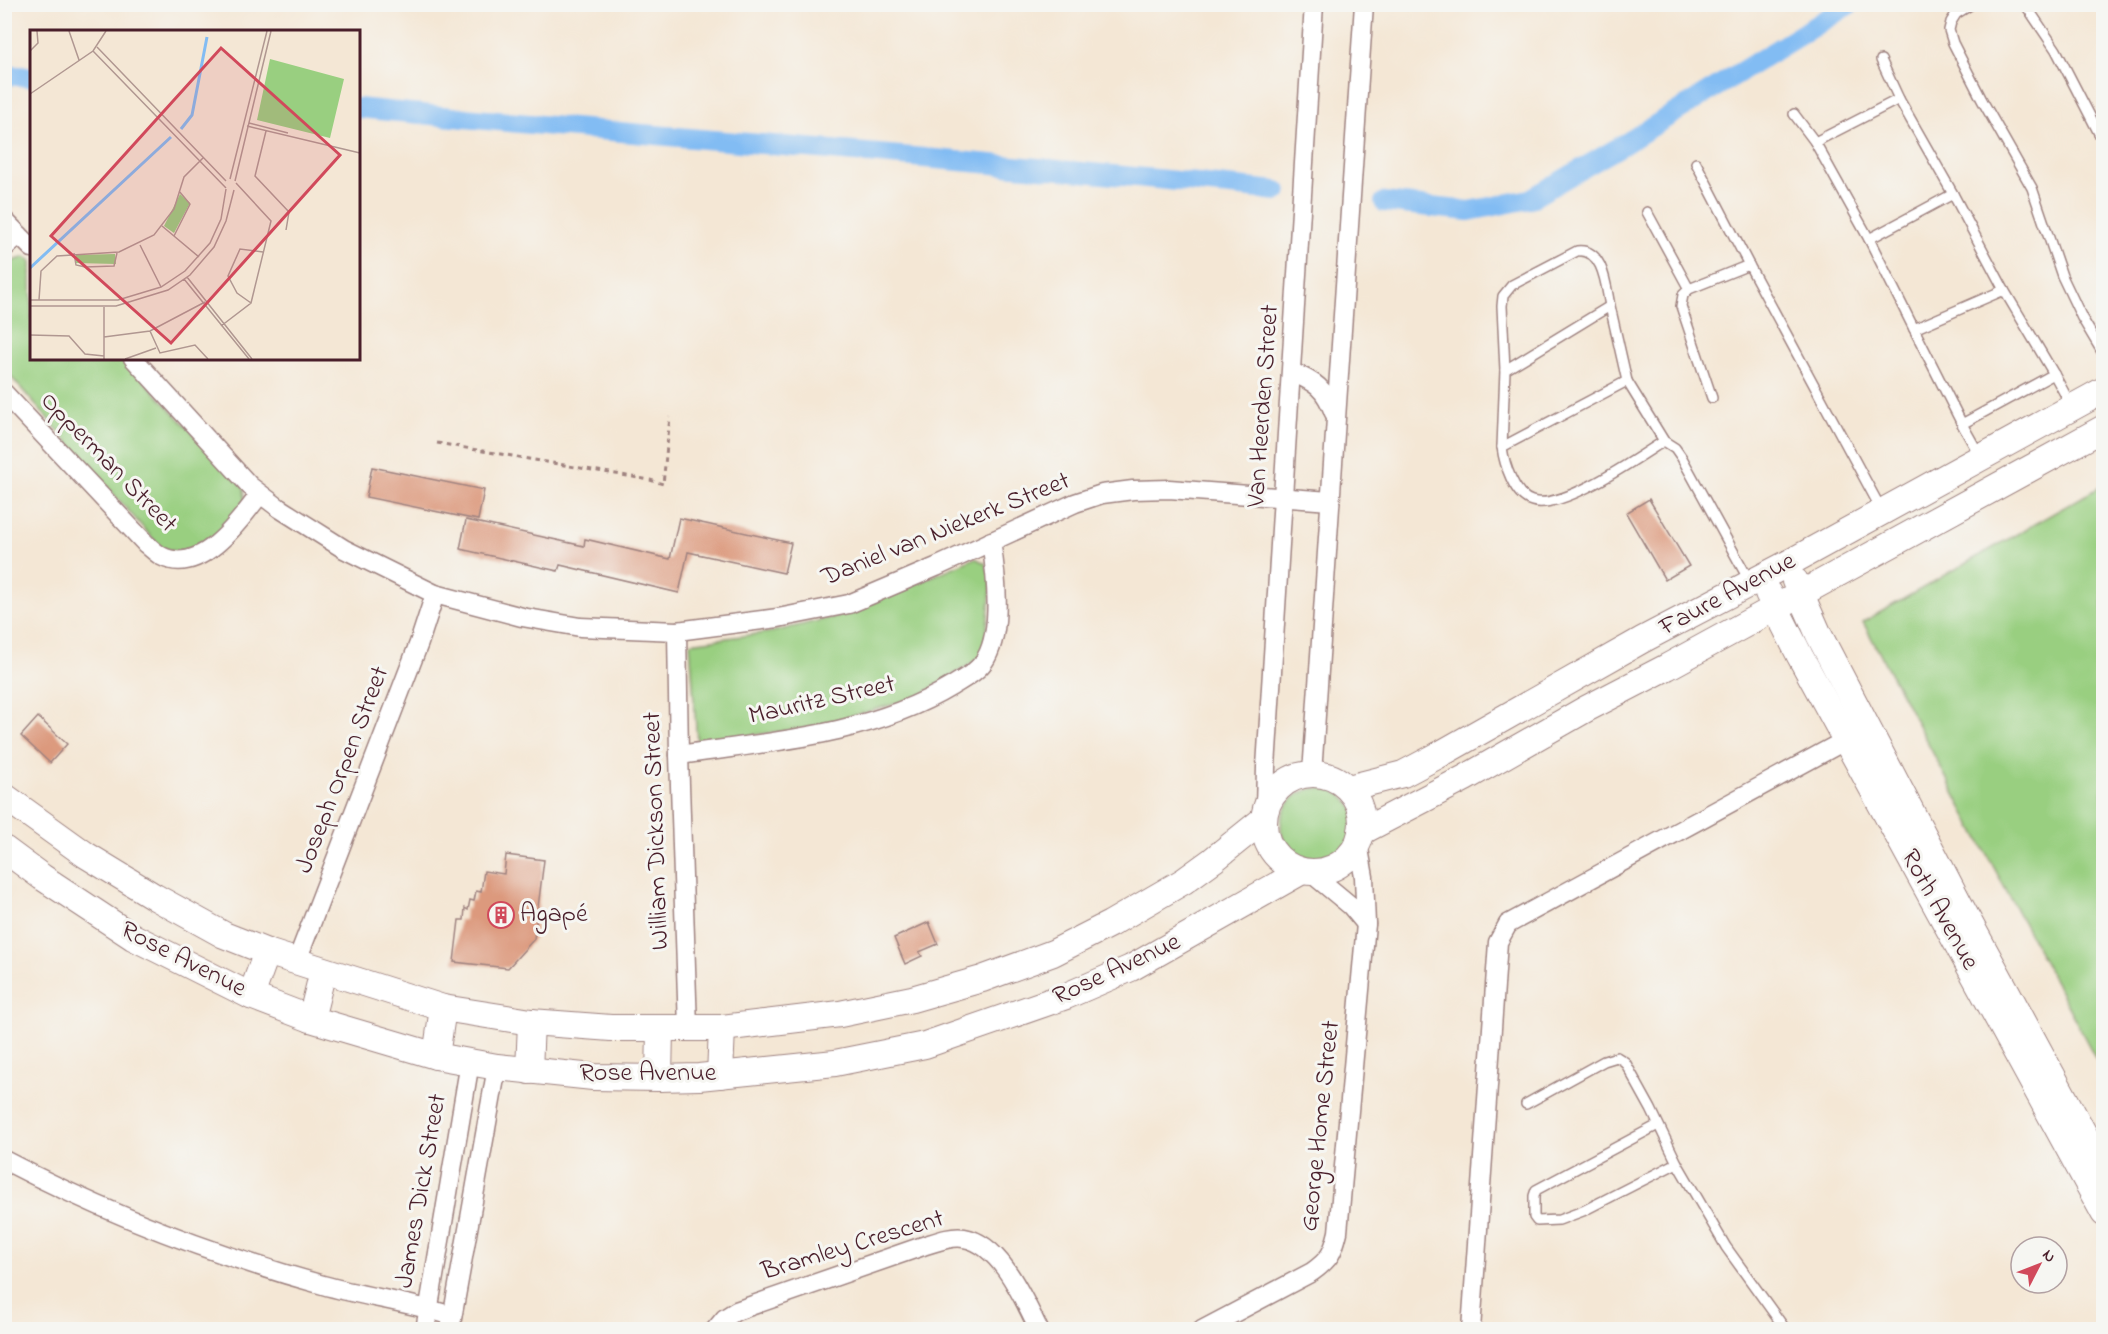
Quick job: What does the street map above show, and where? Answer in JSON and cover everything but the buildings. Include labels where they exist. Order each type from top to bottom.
[{"type":"street","name":"Van Heerden Street","points":[[1265,815],[1266,767],[1314,4]]},
{"type":"street","points":[[1312,774],[1364,4]]},
{"type":"street","points":[[4,220],[25,241],[4,248]]},
{"type":"street","name":"Daniel van Niekerk Street","points":[[135,360],[260,494],[344,549],[435,594],[522,618],[580,627],[677,632],[778,618],[849,604],[1075,503],[1102,494],[1169,489],[1330,501]]},
{"type":"street","points":[[1292,372],[1314,382],[1328,397],[1335,416]]},
{"type":"street","name":"Faure Avenue","points":[[1348,788],[1403,774],[2103,390]]},
{"type":"street","name":"Opperman Street","points":[[4,393],[146,544],[161,556],[176,561],[192,558],[217,545],[235,527],[260,494]]},
{"type":"street","name":"Faure Avenue","points":[[1360,837],[1586,709],[1802,594],[2103,428]]},
{"type":"street","name":"Mauritz Street","points":[[679,755],[794,738],[874,720],[927,701],[979,669],[993,641],[997,605],[996,568],[992,541]]},
{"type":"street","name":"Roth Avenue","points":[[1787,564],[1819,635],[1962,909],[2103,1171]]},
{"type":"street","name":"Roth Avenue","points":[[1756,580],[1775,608],[2103,1213]]},
{"type":"street","name":"Joseph Orpen Street","points":[[296,963],[419,644],[435,594]]},
{"type":"street","name":"William Dickson Street","points":[[677,632],[688,1028]]},
{"type":"street","points":[[1564,684],[1586,709]]},
{"type":"street","points":[[1471,1329],[1498,942],[1508,924],[1846,740]]},
{"type":"street","points":[[1312,774],[1329,777],[1348,788],[1358,804],[1361,813],[1360,837],[1353,852],[1338,865],[1329,870],[1306,871],[1289,866],[1278,857],[1265,833],[1265,815],[1270,799],[1288,780],[1312,774]]},
{"type":"street","name":"Rose Avenue","points":[[4,796],[86,855],[155,897],[224,935],[267,952],[443,1008],[531,1022],[611,1029],[722,1028],[840,1014],[912,999],[982,979],[1053,954],[1110,924],[1184,881],[1213,861],[1265,815]]},
{"type":"street","name":"George Home Street","points":[[1202,1329],[1312,1272],[1327,1261],[1334,1249],[1338,1232],[1366,924],[1360,837]]},
{"type":"street","name":"Rose Avenue","points":[[4,849],[133,937],[251,996],[311,1019],[436,1056],[497,1067],[593,1077],[659,1078],[720,1075],[835,1063],[925,1046],[1066,996],[1131,968],[1306,871]]},
{"type":"street","points":[[1306,871],[1352,906],[1366,924]]},
{"type":"street","points":[[251,996],[267,952]]},
{"type":"street","points":[[311,1019],[323,971]]},
{"type":"street","points":[[436,1056],[443,1008]]},
{"type":"street","points":[[529,1071],[531,1022]]},
{"type":"street","points":[[720,1075],[722,1028]]},
{"type":"street","points":[[659,1078],[660,1029]]},
{"type":"street","name":"James Dick Street","points":[[424,1329],[470,1062]]},
{"type":"street","name":"James Dick Street","points":[[451,1323],[497,1067]]},
{"type":"street","points":[[4,1160],[126,1219],[193,1245],[261,1268],[326,1286],[428,1308],[451,1323]]},
{"type":"street","name":"Bramley Crescent","points":[[715,1329],[725,1318],[736,1311],[765,1299],[923,1246],[948,1239],[965,1238],[980,1244],[1001,1262],[1039,1329]]},
{"type":"lane","points":[[1972,4],[1956,14],[1951,22],[1949,30],[1953,43],[1982,100],[2032,188],[2062,276],[2103,355]]},
{"type":"lane","points":[[2025,4],[2056,50],[2103,143]]},
{"type":"lane","points":[[1881,60],[1899,99],[2004,290],[2072,406]]},
{"type":"lane","points":[[1815,142],[1899,99]]},
{"type":"lane","points":[[1794,114],[1815,142],[1869,239],[1980,456]]},
{"type":"lane","points":[[1696,163],[1882,511]]},
{"type":"lane","points":[[1869,239],[1953,194]]},
{"type":"lane","points":[[1647,212],[1689,289]]},
{"type":"lane","points":[[1664,441],[1580,491],[1562,498],[1538,502],[1530,501],[1520,493],[1504,460],[1502,447],[1505,370],[1502,306],[1503,296],[1512,285],[1577,251],[1584,250],[1597,258],[1628,381],[1664,441],[1674,448],[1687,465],[1756,580]]},
{"type":"lane","points":[[1712,398],[1680,306],[1683,294],[1689,289],[1749,265]]},
{"type":"lane","points":[[1914,329],[2004,290]]},
{"type":"lane","points":[[1505,370],[1610,306]]},
{"type":"lane","points":[[1962,424],[2054,374]]},
{"type":"lane","points":[[1502,447],[1628,381]]},
{"type":"lane","points":[[1526,1104],[1604,1061],[1617,1058],[1625,1062],[1677,1163],[1726,1247],[1786,1329]]},
{"type":"lane","points":[[1658,1125],[1536,1190],[1534,1217],[1537,1221],[1548,1222],[1583,1211],[1677,1163]]},
{"type":"path","points":[[437,443],[663,484],[670,417]]},
{"type":"green space","points":[[25,257],[30,260],[30,360],[125,360],[244,488],[245,500],[240,516],[213,545],[182,553],[161,548],[5,370],[4,269],[13,261]]},
{"type":"green space","points":[[2103,485],[2103,1072],[1863,622]]},
{"type":"green space","points":[[975,558],[985,563],[992,579],[984,656],[916,698],[809,728],[697,742],[690,643],[772,632],[842,615]]},
{"type":"green space","points":[[1319,788],[1333,791],[1346,799],[1354,812],[1357,826],[1354,840],[1346,853],[1333,861],[1319,864],[1305,861],[1292,853],[1284,840],[1281,826],[1284,812],[1292,799],[1305,791]]},
{"type":"waterway","points":[[1384,202],[1469,211],[1530,199],[1626,143],[1850,4]]},
{"type":"waterway","points":[[4,75],[30,77]]},
{"type":"waterway","points":[[360,108],[1277,191]]},
{"type":"place","name":"Agapé","points":[[501,915]]}]
